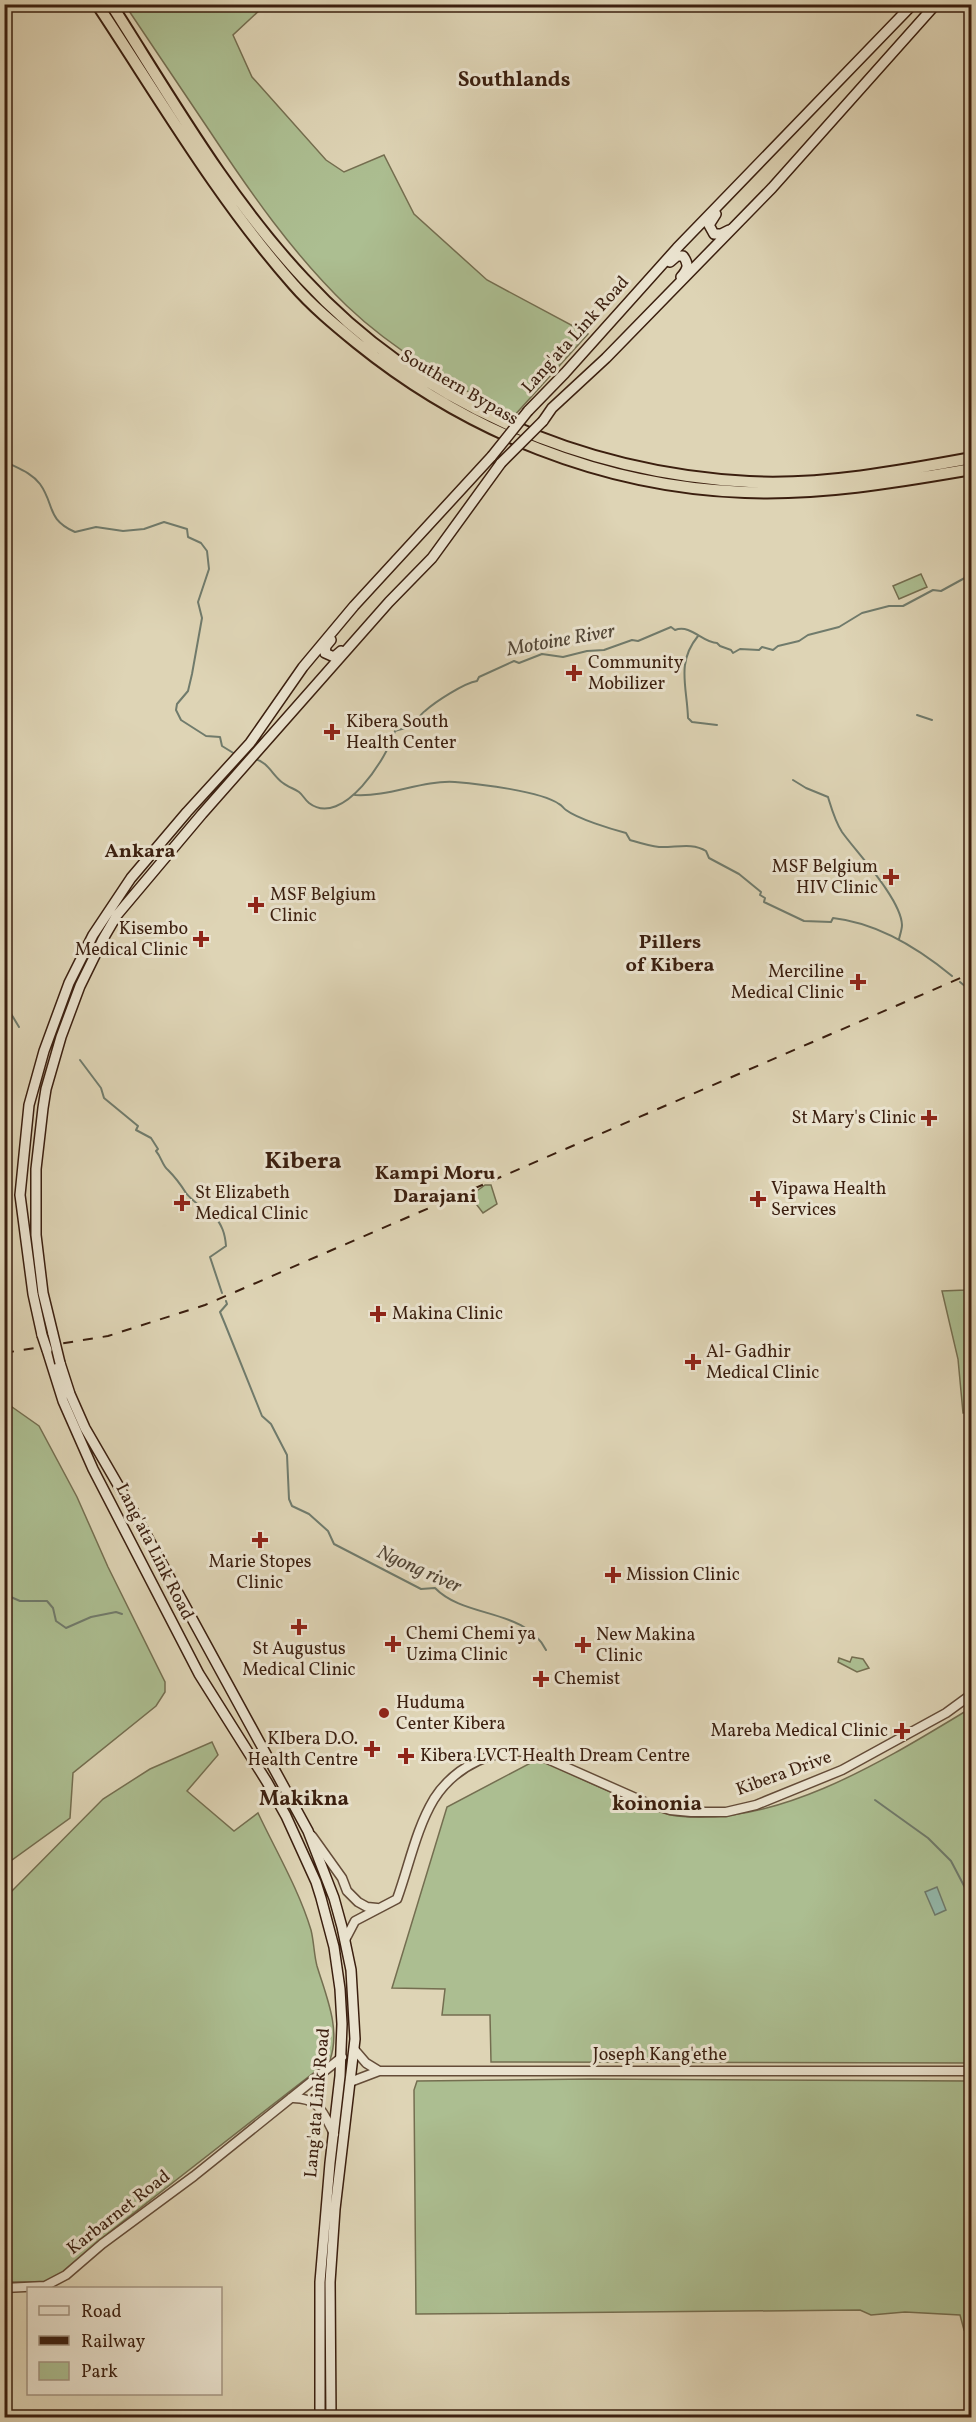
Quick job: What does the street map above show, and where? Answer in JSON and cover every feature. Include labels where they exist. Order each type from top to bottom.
[{"type":"highway","name":"Southern Bypass","points":[[97,4],[202,166],[295,287],[336,325],[391,370],[485,426],[533,448],[606,473],[674,486],[744,492],[814,491],[874,486],[972,469]]},
{"type":"highway","name":"Southern Bypass","points":[[111,4],[231,190],[304,280],[367,339],[402,364],[470,406],[532,435],[609,461],[656,472],[751,483],[853,477],[972,458]]},
{"type":"main road","name":"Lang'ata Link Road","points":[[320,2418],[320,2282],[342,2057],[340,1989],[334,1947],[316,1882],[272,1790],[199,1674],[75,1433],[33,1294],[20,1195],[29,1105],[34,1083],[69,983],[93,935],[131,878],[250,743],[303,667],[354,606],[492,456],[528,411],[566,374],[644,285],[729,195],[913,4]]},
{"type":"main road","name":"Lang'ata Link Road","points":[[331,2418],[330,2282],[335,2209],[353,2053],[354,2009],[351,1970],[345,1940],[334,1898],[308,1831],[161,1561],[85,1428],[47,1350],[36,1234],[36,1169],[43,1108],[53,1059],[85,975],[117,915],[307,694],[432,558],[501,463],[543,421],[552,408],[606,358],[738,223],[936,4]]},
{"type":"main road","points":[[729,195],[709,225],[714,234],[721,234],[738,223]]},
{"type":"main road","points":[[644,285],[676,256],[683,256],[688,265],[686,271],[661,302]]},
{"type":"main road","points":[[354,606],[326,646],[328,656],[334,657],[372,617],[390,602]]},
{"type":"main road","points":[[143,1567],[150,1572],[156,1571],[161,1566],[161,1561]]},
{"type":"main road","points":[[166,1612],[170,1602],[176,1600],[184,1603]]},
{"type":"main road","points":[[342,2057],[353,2053]]},
{"type":"street","name":"Kibera Drive","points":[[377,1908],[397,1899],[422,1825],[435,1797],[456,1775],[478,1760],[496,1753],[519,1750],[534,1753],[647,1803],[670,1810],[726,1812],[756,1805],[842,1770],[946,1713],[972,1694]]},
{"type":"street","points":[[308,1831],[342,1878],[347,1891],[358,1902],[367,1907],[377,1908]]},
{"type":"street","points":[[345,1940],[355,1921],[377,1908]]},
{"type":"street","points":[[353,2053],[379,2071]]},
{"type":"street","name":"Karbarnet Road","points":[[4,2288],[45,2286],[66,2275],[102,2244],[194,2176],[342,2057]]},
{"type":"street","name":"Joseph Kang'ethe","points":[[350,2082],[379,2071],[972,2071]]},
{"type":"street","points":[[290,2098],[301,2098],[322,2108],[334,2133],[344,2143]]},
{"type":"green space","points":[[125,5],[261,5],[263,7],[233,35],[252,77],[326,160],[344,172],[384,155],[414,214],[487,280],[588,334],[513,417],[405,353],[347,306],[290,244],[240,176]]},
{"type":"green space","points":[[921,574],[927,587],[899,599],[893,586]]},
{"type":"green space","points":[[485,1185],[491,1185],[497,1204],[483,1213],[470,1196]]},
{"type":"green space","points":[[971,1287],[971,1412],[963,1413],[958,1359],[942,1291],[966,1290]]},
{"type":"green space","points":[[5,1402],[39,1426],[77,1497],[108,1567],[165,1682],[165,1692],[156,1706],[73,1773],[70,1818],[5,1865]]},
{"type":"green space","points":[[852,1657],[863,1659],[869,1668],[857,1672],[838,1662],[839,1658],[850,1662]]},
{"type":"green space","points":[[971,1708],[971,2063],[491,2062],[490,2015],[442,2015],[445,1989],[392,1988],[447,1807],[538,1759],[665,1813],[677,1816],[715,1817],[754,1811],[793,1800],[831,1785],[904,1748]]},
{"type":"green space","points":[[212,1742],[218,1755],[187,1791],[234,1831],[258,1813],[294,1885],[311,1930],[316,1962],[333,2025],[333,2048],[330,2060],[116,2227],[58,2276],[45,2282],[5,2282],[5,1898],[103,1799],[150,1769]]},
{"type":"green space","points":[[590,2079],[971,2081],[971,2341],[964,2330],[960,2315],[905,2312],[871,2315],[860,2310],[416,2314],[414,2090],[417,2081]]},
{"type":"shaded area","points":[[937,1887],[946,1910],[935,1915],[925,1892]]},
{"type":"waterway","name":"Motoine River","points":[[4,413],[4,428]]},
{"type":"waterway","name":"Motoine River","points":[[4,461],[32,476],[45,492],[55,517],[75,532],[96,527],[123,531],[144,529],[164,522],[187,529],[188,537],[201,543],[207,551],[209,569],[198,602],[202,618],[188,691],[177,704],[176,710],[181,720],[206,736],[220,737],[222,746],[235,754]]},
{"type":"waterway","name":"Motoine River","points":[[255,759],[267,766],[279,780],[299,792],[309,803],[322,808],[336,806],[349,798],[374,772],[395,731],[411,726],[423,713],[450,693],[514,661],[519,663],[542,654],[563,657],[587,651],[604,650],[632,640],[638,641],[671,627],[675,630],[692,631],[733,653],[740,649],[759,650],[762,647],[773,650],[778,646],[799,641],[808,635],[839,627],[862,613],[889,606],[903,606],[933,590],[941,591],[972,574]]},
{"type":"waterway","points":[[698,636],[691,646],[685,665],[688,718],[692,722],[717,725]]},
{"type":"waterway","points":[[917,715],[932,720]]},
{"type":"waterway","points":[[793,780],[828,797],[842,832],[894,902],[902,925],[899,939]]},
{"type":"waterway","points":[[355,795],[381,794],[442,782],[479,784],[539,795],[560,804],[578,817],[626,833],[630,840],[659,847],[701,848],[706,851],[709,858],[739,874],[761,892],[760,895],[765,898],[764,902],[804,921],[831,922],[833,918],[866,925],[897,938],[952,976]]},
{"type":"waterway","points":[[960,982],[972,992]]},
{"type":"waterway","name":"Ngong river","points":[[4,1002],[19,1027]]},
{"type":"waterway","name":"Ngong river","points":[[80,1060],[101,1088],[104,1098],[138,1126],[136,1130],[151,1138],[164,1166],[186,1193],[210,1216],[213,1214],[219,1222],[226,1246],[210,1257],[222,1293]]},
{"type":"waterway","name":"Ngong river","points":[[226,1301],[227,1304],[220,1312],[262,1416],[271,1424],[287,1455],[289,1499],[292,1506],[309,1514],[328,1531],[334,1544],[421,1589],[435,1588],[462,1605],[510,1620],[524,1627],[546,1650]]},
{"type":"waterway","points":[[4,1594],[20,1601],[47,1601],[53,1608],[56,1621],[66,1628],[91,1617],[116,1612],[122,1614]]},
{"type":"waterway","points":[[875,1800],[928,1838],[951,1861],[972,1901]]},
{"type":"railway","points":[[4,1353],[108,1336],[205,1305],[972,973]]},
{"type":"place","name":"Community Mobilizer","points":[[574,673]]},
{"type":"place","name":"Kibera South Health Center","points":[[332,732]]},
{"type":"place","name":"MSF Belgium HIV Clinic","points":[[891,877]]},
{"type":"place","name":"MSF Belgium Clinic","points":[[256,905]]},
{"type":"place","name":"Kisembo Medical Clinic","points":[[201,939]]},
{"type":"place","name":"Merciline Medical Clinic","points":[[858,982]]},
{"type":"place","name":"St Mary's Clinic","points":[[929,1118]]},
{"type":"place","name":"Vipawa Health Services","points":[[758,1199]]},
{"type":"place","name":"St Elizabeth Medical Clinic","points":[[182,1203]]},
{"type":"place","name":"Makina Clinic","points":[[378,1314]]},
{"type":"place","name":"Al- Gadhir Medical Clinic","points":[[693,1362]]},
{"type":"place","name":"Marie Stopes Clinic","points":[[260,1540]]},
{"type":"place","name":"Mission Clinic","points":[[613,1575]]},
{"type":"place","name":"St Augustus Medical Clinic","points":[[299,1627]]},
{"type":"place","name":"Chemi Chemi ya Uzima Clinic","points":[[393,1644]]},
{"type":"place","name":"New Makina Clinic","points":[[583,1645]]},
{"type":"place","name":"Chemist","points":[[541,1679]]},
{"type":"place","name":"Huduma Center Kibera","points":[[384,1713]]},
{"type":"place","name":"Mareba Medical Clinic","points":[[902,1731]]},
{"type":"place","name":"KIbera D.O. Health Centre","points":[[372,1749]]},
{"type":"place","name":"Kibera LVCT Health Dream Centre","points":[[406,1756]]},
{"type":"district","name":"Southlands","points":[[514,80]]},
{"type":"district","name":"Ankara","points":[[140,852]]},
{"type":"district","name":"Pillers of Kibera","points":[[670,954]]},
{"type":"district","name":"Kibera","points":[[303,1162]]},
{"type":"district","name":"Kampi Moru Darajani","points":[[435,1186]]},
{"type":"district","name":"Makikna","points":[[304,1799]]},
{"type":"district","name":"koinonia","points":[[657,1804]]}]
